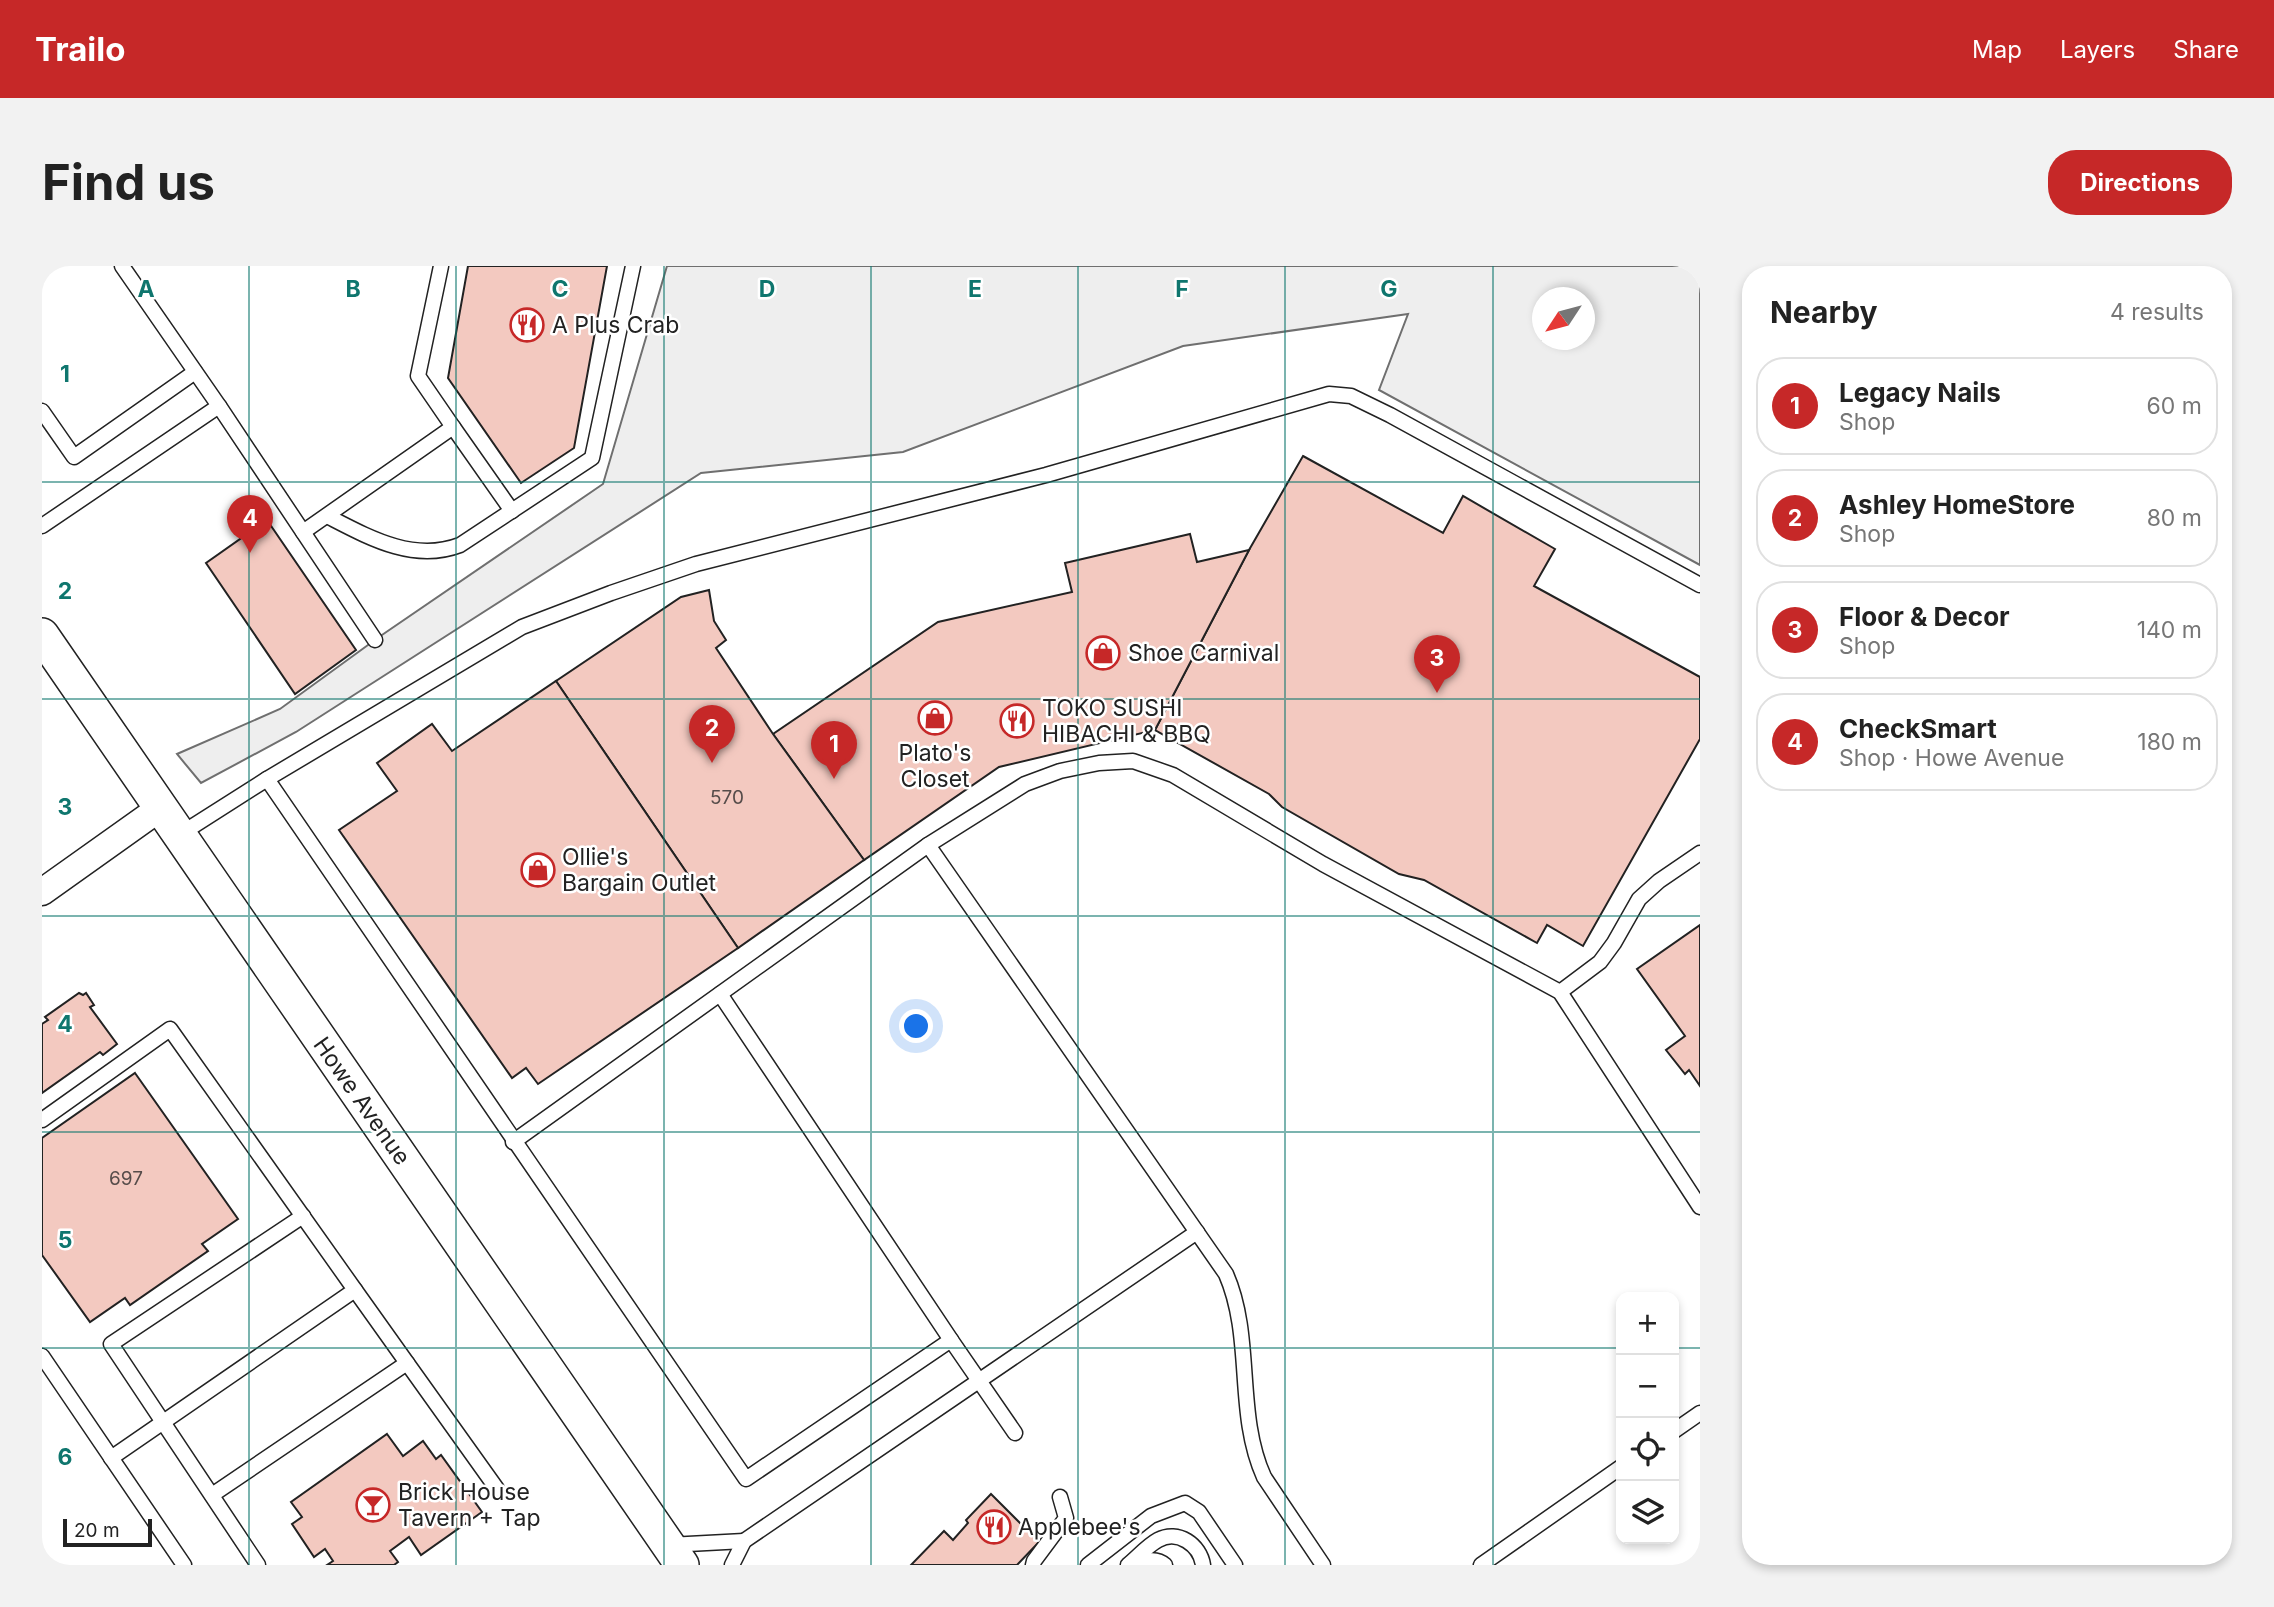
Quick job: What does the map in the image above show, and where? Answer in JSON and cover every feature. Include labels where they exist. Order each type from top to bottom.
[{"type":"street","name":"Howe Avenue","points":[[42,635],[675,1555]]},
{"type":"street","points":[[42,892],[160,808]]},
{"type":"lane","points":[[122,266],[375,640]]},
{"type":"lane","points":[[441,266],[418,376],[512,511]]},
{"type":"lane","points":[[327,516],[360,533],[400,548],[427,553],[446,551],[460,545],[592,458],[633,266]]},
{"type":"lane","points":[[42,411],[74,457],[195,372]]},
{"type":"lane","points":[[179,835],[522,627],[696,564],[1046,475],[1329,394],[1351,396],[1391,415],[1700,585]]},
{"type":"lane","points":[[42,526],[219,406]]},
{"type":"lane","points":[[303,532],[453,427]]},
{"type":"lane","points":[[513,1142],[928,845],[1025,784],[1059,771],[1099,763],[1133,761],[1172,775],[1323,864],[1560,992],[1700,1207]]},
{"type":"lane","points":[[268,779],[513,1142],[746,1479],[951,1340]]},
{"type":"lane","points":[[928,845],[1226,1274],[1235,1294],[1251,1439],[1258,1464],[1323,1565]]},
{"type":"lane","points":[[1560,992],[1600,962],[1639,899],[1659,881],[1700,853]]},
{"type":"lane","points":[[720,994],[1016,1433]]},
{"type":"lane","points":[[42,1120],[170,1029],[497,1489]]},
{"type":"lane","points":[[258,1565],[111,1344],[303,1216]]},
{"type":"lane","points":[[675,1555],[744,1541],[1197,1232]]},
{"type":"lane","points":[[111,1458],[355,1290]]},
{"type":"lane","points":[[44,1363],[184,1565]]},
{"type":"lane","points":[[212,1495],[407,1363]]},
{"type":"lane","points":[[1679,1428],[1700,1413]]},
{"type":"lane","points":[[1481,1565],[1616,1470]]},
{"type":"lane","points":[[1033,1565],[1066,1518],[1060,1497]]},
{"type":"lane","points":[[1088,1565],[1152,1516],[1185,1503],[1199,1512],[1235,1565]]},
{"type":"lane","points":[[1128,1565],[1157,1540],[1168,1536],[1190,1542],[1198,1550],[1203,1565]]},
{"type":"lane","points":[[732,1565],[744,1541]]},
{"type":"lane","points":[[1128,1565],[1149,1560],[1160,1561],[1165,1565]]},
{"type":"shaded area","points":[[667,266],[1700,266],[1700,565],[1379,390],[1408,314],[1183,346],[903,452],[701,473],[296,732],[201,783],[177,754],[280,709],[379,637],[603,484]]},
{"type":"building","points":[[468,266],[607,266],[574,448],[521,483],[448,378]]},
{"type":"building","points":[[1303,456],[1443,533],[1463,496],[1555,549],[1534,586],[1700,677],[1700,739],[1583,946],[1547,925],[1537,943],[1424,880],[1399,874],[1282,807],[1269,794],[1155,730],[1249,550]]},
{"type":"building","points":[[267,520],[356,650],[295,694],[206,563]]},
{"type":"building","points":[[1190,534],[1197,562],[1249,550],[1155,730],[999,767],[864,860],[773,734],[938,622],[1072,592],[1065,563]]},
{"type":"building","points":[[709,590],[714,621],[726,640],[716,648],[773,734],[864,860],[738,948],[556,681],[681,597]]},
{"type":"building","points":[[556,681],[738,948],[538,1084],[526,1068],[512,1078],[339,830],[397,791],[377,763],[432,724],[452,751]]},
{"type":"building","points":[[1700,925],[1700,1086],[1689,1070],[1685,1074],[1666,1050],[1685,1036],[1637,969]]},
{"type":"building","points":[[79,993],[86,993],[94,1005],[90,1007],[117,1044],[103,1055],[100,1052],[42,1093],[42,1024],[48,1020],[45,1017]]},
{"type":"building","points":[[135,1073],[238,1219],[202,1244],[208,1251],[130,1305],[125,1298],[90,1322],[42,1255],[42,1138]]},
{"type":"building","points":[[387,1434],[403,1456],[423,1441],[436,1459],[441,1455],[482,1512],[421,1555],[409,1537],[390,1551],[398,1562],[394,1565],[327,1565],[333,1561],[325,1549],[314,1557],[292,1524],[302,1517],[291,1502]]},
{"type":"building","name":"Applebee's","points":[[991,1494],[1039,1542],[1017,1565],[911,1565],[944,1531],[953,1540],[968,1523],[966,1520]]},
{"type":"place","name":"A Plus Crab","points":[[527,325]]},
{"type":"place","name":"CheckSmart","points":[[250,553]]},
{"type":"place","name":"Shoe Carnival","points":[[1103,653]]},
{"type":"place","name":"Floor & Decor","points":[[1437,693]]},
{"type":"place","name":"Plato's Closet","points":[[935,718]]},
{"type":"place","name":"TOKO SUSHI HIBACHI & BBQ","points":[[1017,721]]},
{"type":"place","name":"Ashley HomeStore","points":[[712,763]]},
{"type":"place","name":"Legacy Nails","points":[[834,779]]},
{"type":"place","name":"Ollie's Bargain Outlet","points":[[538,870]]},
{"type":"place","name":"Brick House Tavern + Tap","points":[[373,1505]]},
{"type":"place","name":"Applebee's","points":[[994,1527]]}]
